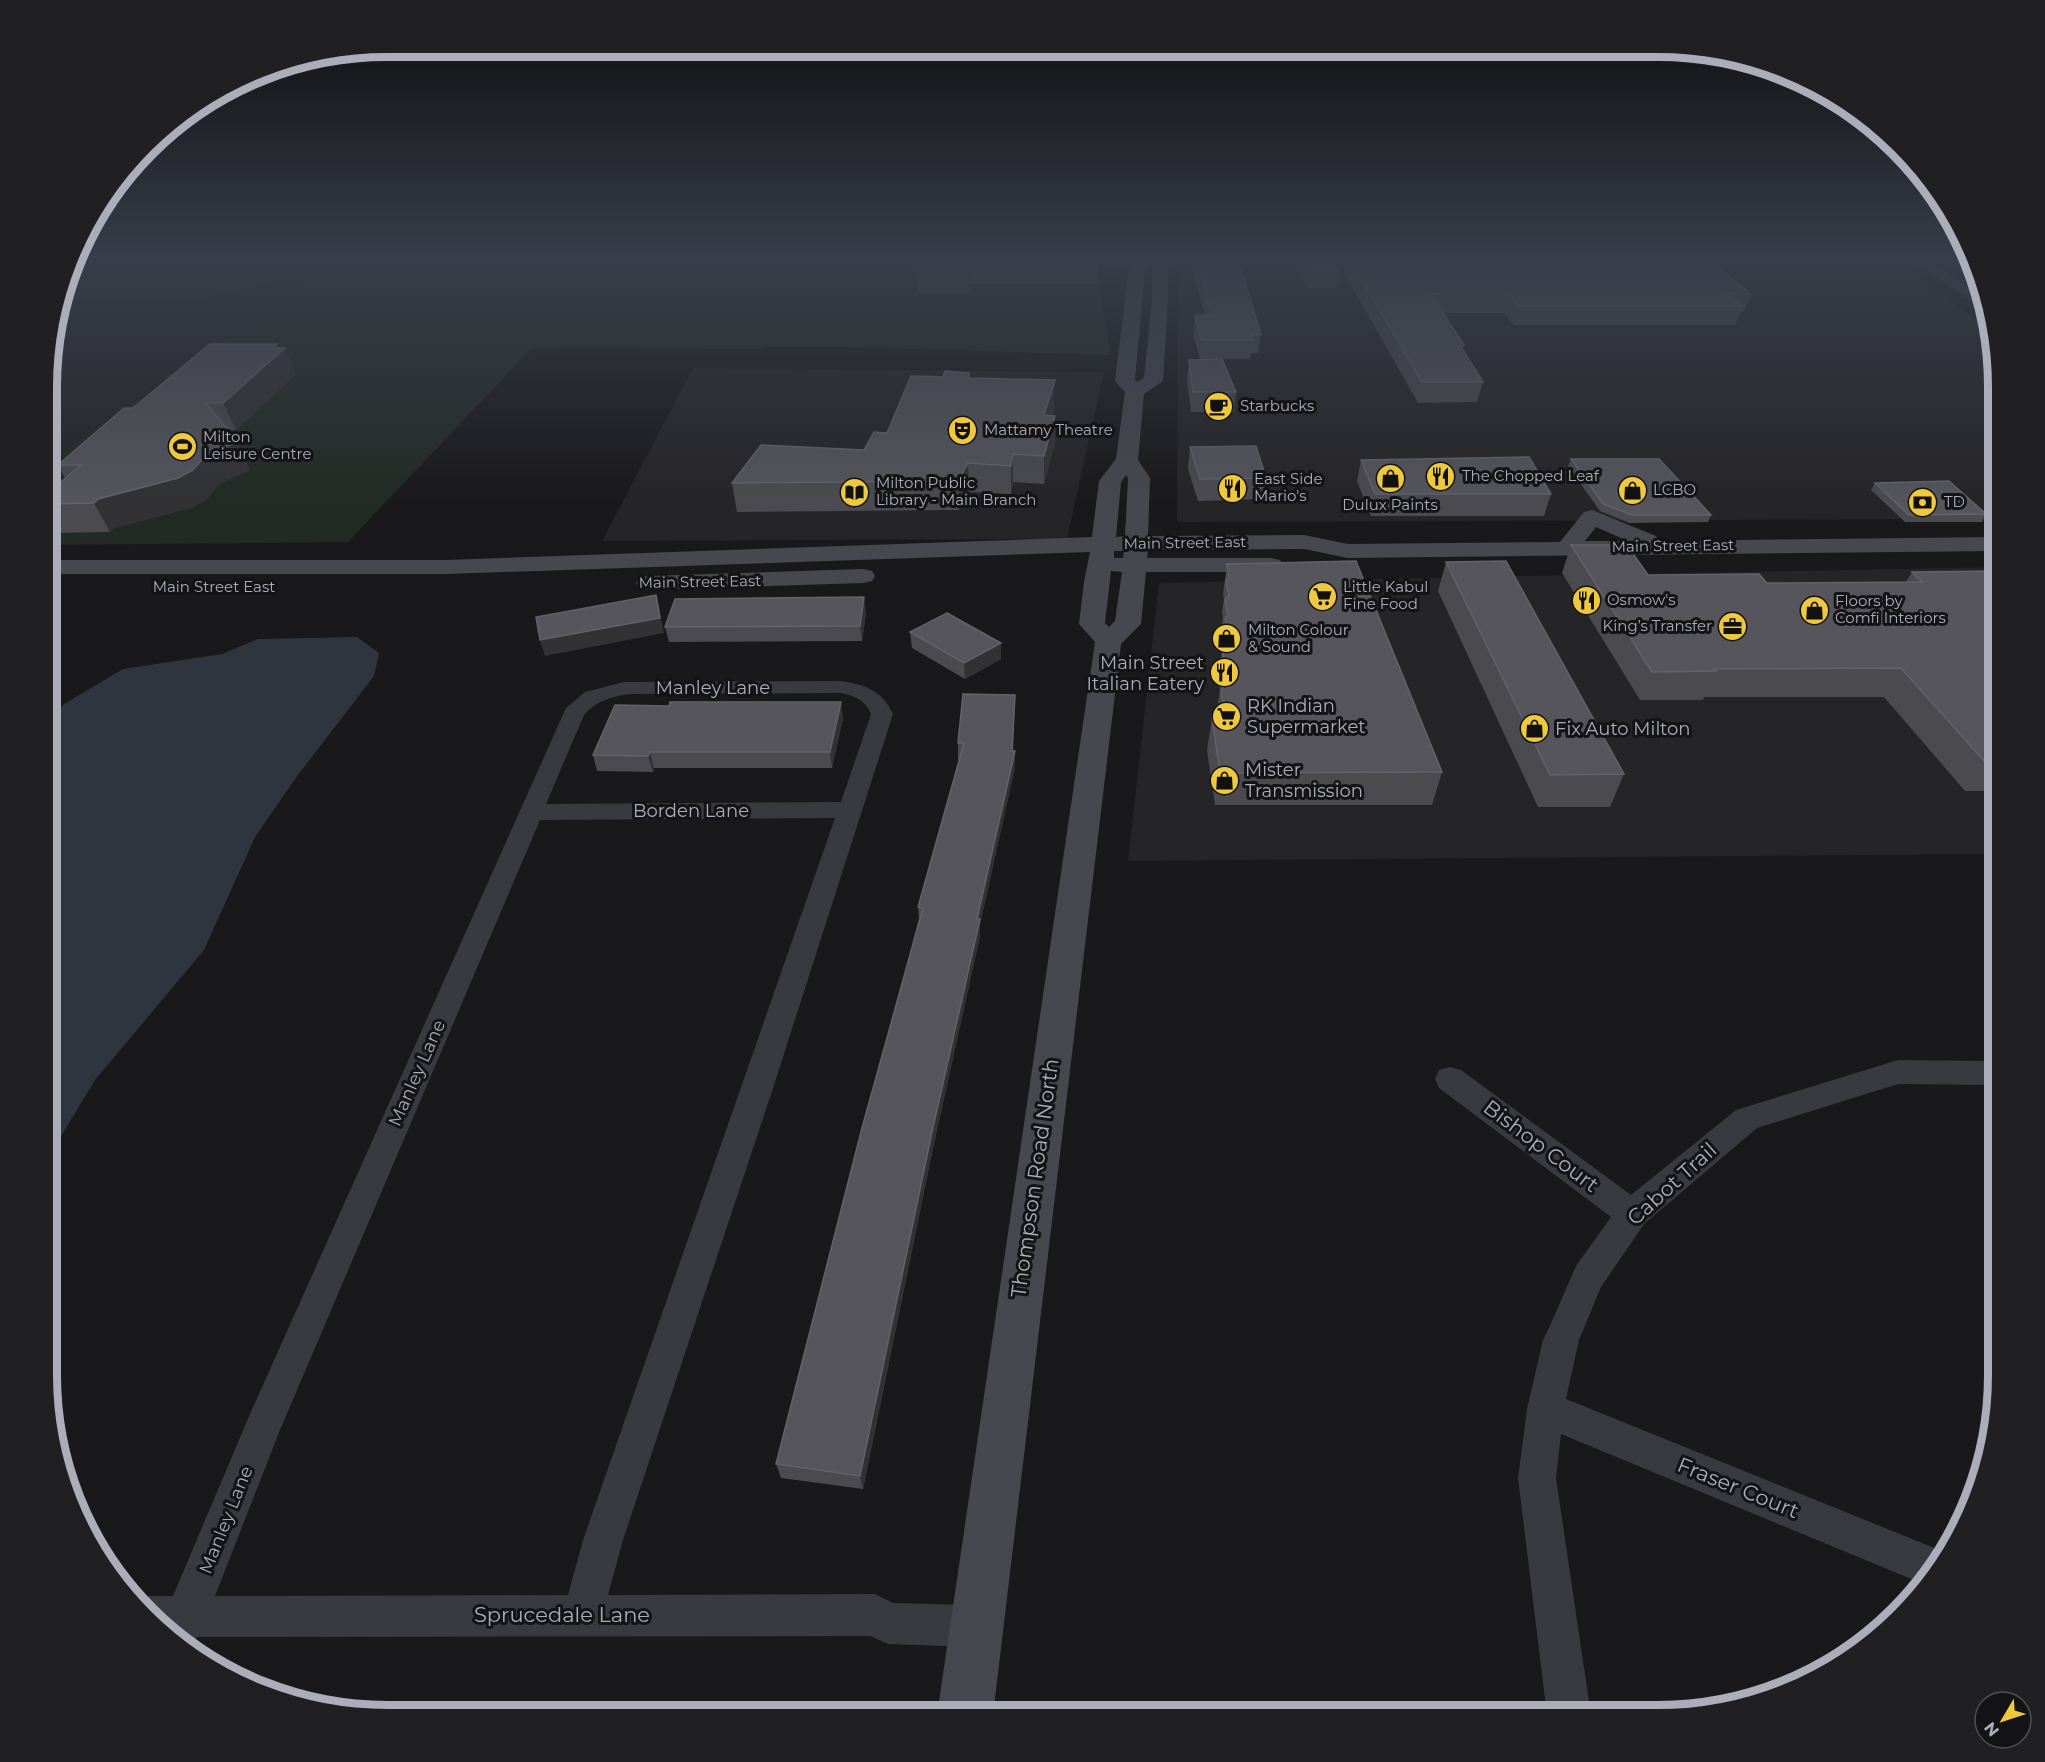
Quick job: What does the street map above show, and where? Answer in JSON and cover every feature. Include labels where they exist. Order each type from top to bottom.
[{"type":"main road","points":[[1127,460],[1138,478],[1136,554],[1128,624],[1108,641],[1092,624],[1110,480],[1127,460],[1135,392],[1125,381],[1129,341]]},
{"type":"main road","points":[[1135,392],[1153,381],[1156,341]]},
{"type":"main road","name":"Main Street East","points":[[57,567],[446,567],[1136,554],[1321,564],[1348,551],[1988,544]]},
{"type":"main road","name":"Main Street East","points":[[57,587],[494,586],[745,582],[890,575],[1102,555]]},
{"type":"main road","name":"Thompson Road North","points":[[966,1705],[1108,641]]},
{"type":"street","name":"Manley Lane","points":[[170,1623],[220,1537],[268,1416],[580,703],[592,696],[632,688],[841,687],[869,694],[878,702],[882,714],[760,1082],[603,1540],[583,1614]]},
{"type":"street","name":"Borden Lane","points":[[532,812],[850,810]]},
{"type":"street","name":"Cabot Trail","points":[[1568,1705],[1537,1478],[1545,1409],[1562,1340],[1588,1277],[1632,1214],[1747,1119],[1898,1072],[1988,1073]]},
{"type":"street","name":"Bishop Court","points":[[1450,1079],[1632,1214]]},
{"type":"street","name":"Fraser Court","points":[[1545,1409],[1928,1565]]},
{"type":"street","name":"Sprucedale Lane","points":[[170,1623],[583,1614],[875,1615],[888,1623],[975,1626]]},
{"type":"shaded area","points":[[60,341],[223,341],[57,455],[57,387]]},
{"type":"shaded area","points":[[223,341],[1109,341],[1111,355],[843,347],[532,348],[348,542],[57,545],[57,455]]},
{"type":"shaded area","points":[[1178,341],[1985,341],[1988,387],[1988,519],[1177,522]]},
{"type":"shaded area","points":[[693,368],[1104,372],[1067,539],[602,541]]},
{"type":"shaded area","points":[[1988,567],[1988,854],[1128,861],[1159,583]]},
{"type":"shaded area","points":[[357,637],[379,653],[374,676],[298,775],[255,837],[204,950],[95,1080],[57,1143],[57,712],[64,704],[123,669],[222,654],[258,639]]},
{"type":"building","points":[[1398,341],[1462,341],[1464,345],[1461,347],[1483,382],[1422,382]]},
{"type":"building","points":[[210,344],[277,344],[274,348],[285,348],[223,403],[206,403],[237,442],[205,456],[193,470],[178,478],[98,499],[94,503],[57,504],[57,485],[81,465],[58,465],[124,408],[133,408]]},
{"type":"building","points":[[1222,359],[1236,392],[1193,392],[1189,360]]},
{"type":"building","points":[[945,371],[969,373],[969,378],[1055,380],[1044,415],[1055,416],[1044,456],[1013,454],[1011,466],[968,463],[958,481],[732,483],[761,445],[864,450],[874,432],[887,433],[911,376],[943,377]]},
{"type":"building","points":[[1256,446],[1266,478],[1200,479],[1190,447]]},
{"type":"building","points":[[1529,457],[1551,494],[1375,494],[1361,460]]},
{"type":"building","points":[[1571,459],[1659,459],[1711,515],[1632,515],[1603,504]]},
{"type":"building","points":[[1949,481],[1986,514],[1909,515],[1875,483]]},
{"type":"building","points":[[1571,545],[1627,545],[1648,575],[1759,574],[1767,583],[1922,582],[1912,572],[1988,571],[1988,762],[1985,762],[1901,668],[1714,669],[1716,671],[1652,672]]},
{"type":"building","points":[[1356,561],[1442,772],[1220,773],[1212,718],[1225,716],[1221,690],[1226,684],[1223,653],[1228,648],[1224,636],[1228,631],[1225,619],[1228,615],[1225,600],[1229,595],[1226,581],[1229,577],[1227,564]]},
{"type":"building","points":[[1506,561],[1624,774],[1550,775],[1446,562]]},
{"type":"building","points":[[656,595],[660,618],[540,640],[536,617]]},
{"type":"building","points":[[864,597],[860,626],[665,627],[675,599]]},
{"type":"building","points":[[947,613],[1001,643],[964,663],[910,632]]},
{"type":"building","points":[[963,694],[1015,695],[1012,751],[1015,751],[977,919],[980,919],[932,1132],[860,1476],[776,1464],[862,1128],[923,908],[918,907],[964,743],[958,743]]},
{"type":"building","points":[[670,702],[841,702],[830,752],[650,752],[648,756],[593,755],[615,705],[669,706]]},
{"type":"place","name":"Starbucks","points":[[1219,406]]},
{"type":"place","name":"Mattamy Theatre","points":[[963,430]]},
{"type":"place","name":"Milton Leisure Centre","points":[[182,446]]},
{"type":"place","name":"The Chopped Leaf","points":[[1441,476]]},
{"type":"place","name":"Dulux Paints","points":[[1390,478]]},
{"type":"place","name":"East Side Mario's","points":[[1233,488]]},
{"type":"place","name":"LCBO","points":[[1632,490]]},
{"type":"place","name":"Milton Public Library - Main Branch","points":[[855,492]]},
{"type":"place","name":"TD","points":[[1923,502]]},
{"type":"place","name":"Little Kabul Fine Food","points":[[1322,596]]},
{"type":"place","name":"Osmow's","points":[[1586,600]]},
{"type":"place","name":"Floors by Comfi Interiors","points":[[1814,610]]},
{"type":"place","name":"King’s Transfer","points":[[1733,626]]},
{"type":"place","name":"Milton Colour & Sound","points":[[1227,639]]},
{"type":"place","name":"Main Street Italian Eatery","points":[[1225,673]]},
{"type":"place","name":"RK Indian Supermarket","points":[[1226,716]]},
{"type":"place","name":"Fix Auto Milton","points":[[1534,729]]},
{"type":"place","name":"Mister Transmission","points":[[1224,780]]}]
